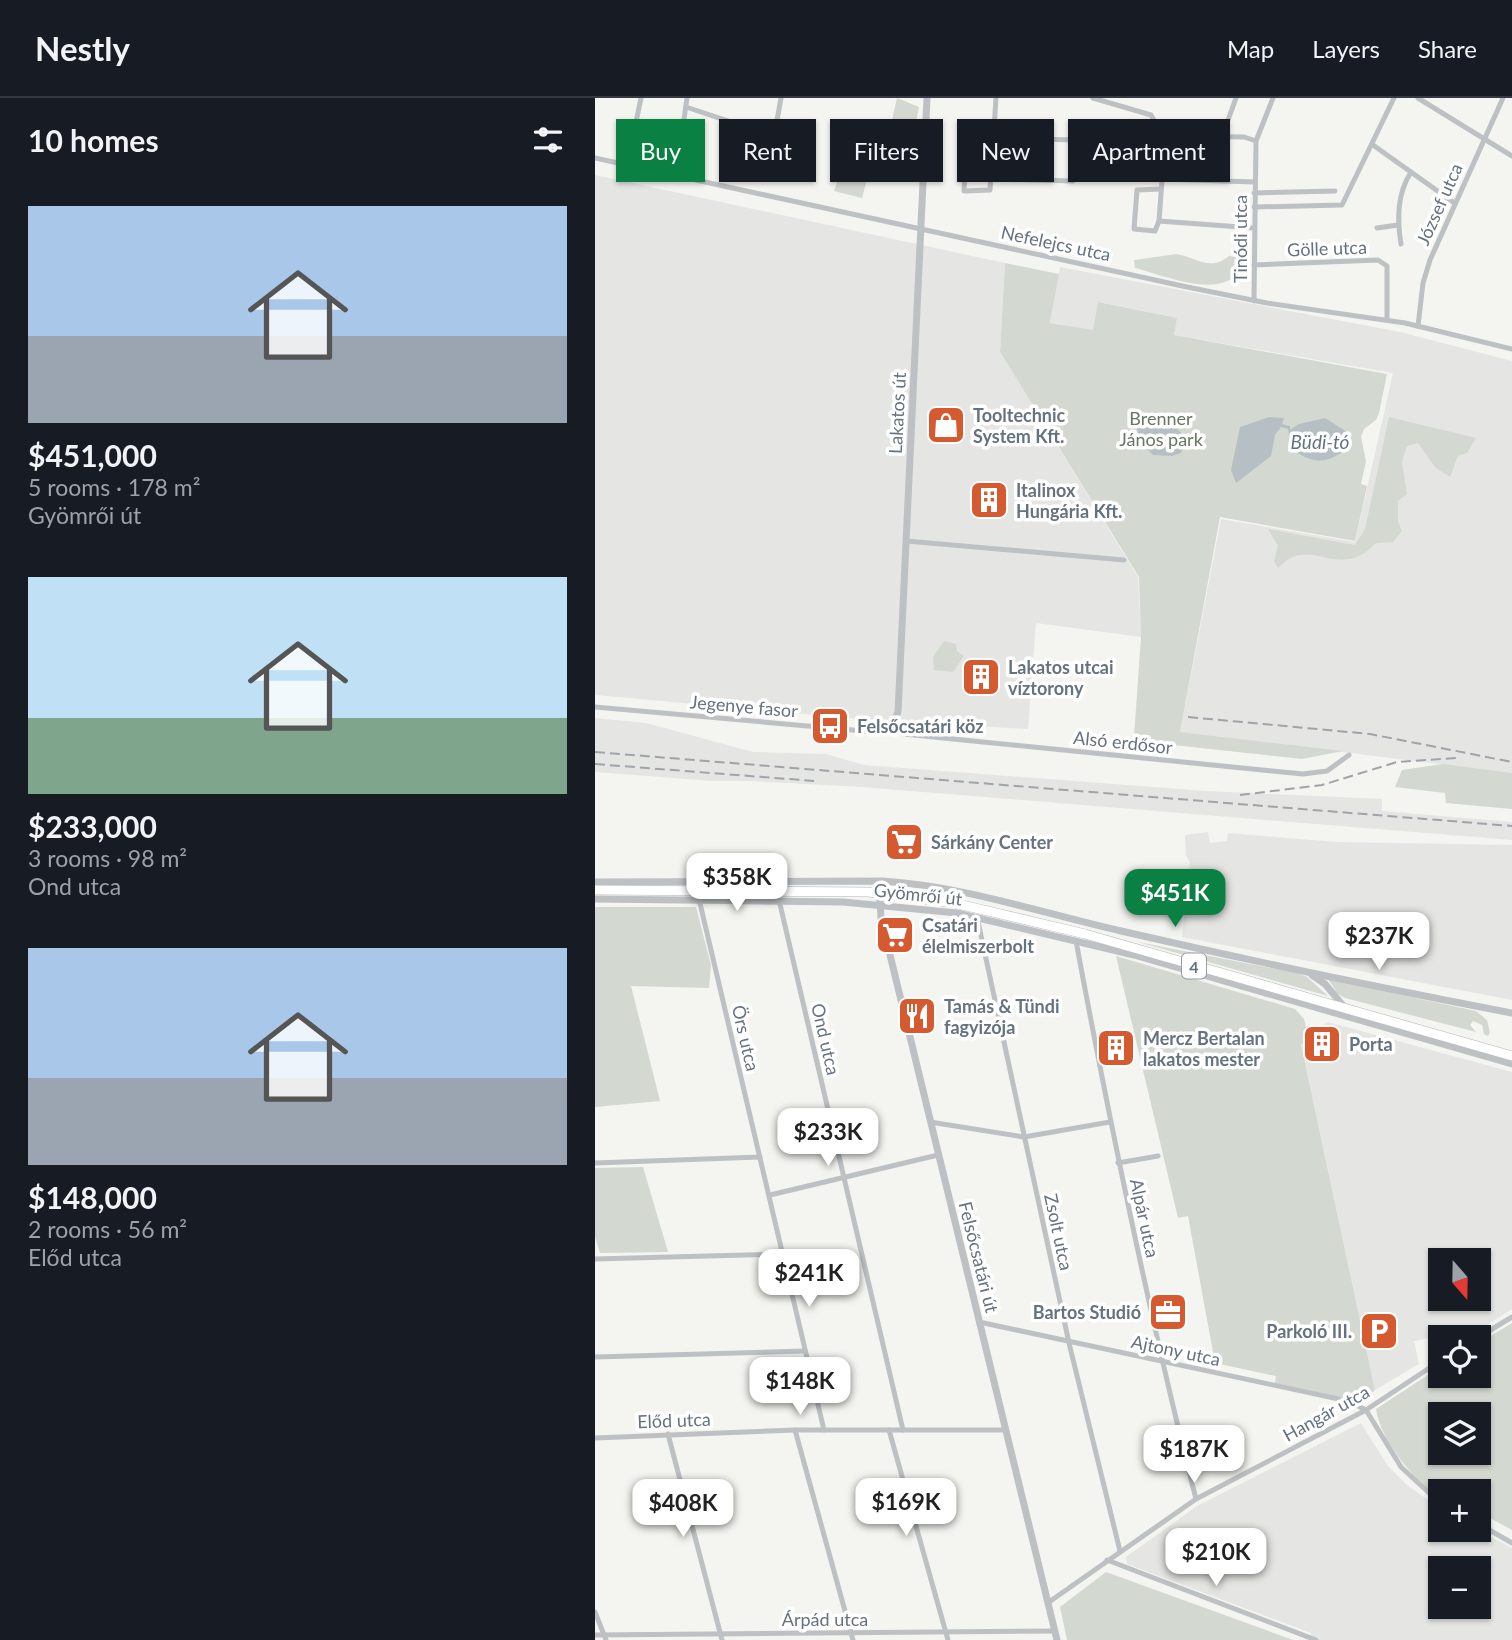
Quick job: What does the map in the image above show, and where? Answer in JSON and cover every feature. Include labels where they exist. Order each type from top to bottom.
[{"type":"main road","name":"4","points":[[595,890],[868,892],[910,895],[1013,915],[1512,1056]]},
{"type":"street","points":[[637,119],[641,98]]},
{"type":"street","points":[[684,119],[687,98]]},
{"type":"street","points":[[777,119],[781,98]]},
{"type":"street","name":"Lakatos út","points":[[891,727],[898,712],[927,98]]},
{"type":"street","points":[[994,119],[996,98]]},
{"type":"street","points":[[1093,98],[1151,116],[1153,119]]},
{"type":"street","points":[[1228,119],[1236,98]]},
{"type":"street","name":"Tinódi utca","points":[[1254,300],[1256,141],[1273,98]]},
{"type":"street","points":[[1254,207],[1342,205],[1394,98]]},
{"type":"street","points":[[1418,98],[1512,156]]},
{"type":"street","name":"József utca","points":[[1418,326],[1423,282],[1454,202],[1503,98]]},
{"type":"street","points":[[686,107],[722,119]]},
{"type":"street","points":[[1230,138],[1256,141]]},
{"type":"street","points":[[1054,139],[1075,140],[1073,181],[1054,181]]},
{"type":"street","points":[[1373,145],[1454,202]]},
{"type":"street","name":"Nefelejcs utca","points":[[595,158],[616,163]]},
{"type":"street","points":[[1401,244],[1398,225],[1401,187],[1411,172]]},
{"type":"street","name":"Nefelejcs utca","points":[[704,182],[1254,300],[1387,320],[1512,349]]},
{"type":"street","points":[[964,182],[964,191],[990,190],[991,182]]},
{"type":"street","points":[[1161,189],[1137,190],[1134,229],[1155,231],[1159,221],[1162,182]]},
{"type":"street","points":[[1230,182],[1255,183]]},
{"type":"street","points":[[1254,193],[1335,191]]},
{"type":"street","points":[[1159,221],[1254,228]]},
{"type":"street","points":[[1377,228],[1398,225]]},
{"type":"street","name":"Gölle utca","points":[[1254,265],[1378,260],[1387,266],[1387,320]]},
{"type":"street","points":[[906,541],[1124,561]]},
{"type":"street","name":"Jegenye fasor","points":[[595,707],[875,732],[891,727]]},
{"type":"street","name":"Alsó erdősor","points":[[891,727],[903,734],[1303,774],[1332,769],[1349,755]]},
{"type":"street","name":"Gyömrői út","points":[[595,882],[881,884],[985,896],[1119,931],[1512,1013]]},
{"type":"street","name":"Felsőcsatári út","points":[[881,884],[880,903],[930,1122],[1057,1640]]},
{"type":"street","name":"Gyömrői út","points":[[595,899],[779,900],[880,903],[935,909],[1076,940],[1512,1064]]},
{"type":"street","name":"Örs utca","points":[[699,899],[824,1430]]},
{"type":"street","name":"Ond utca","points":[[779,900],[903,1430]]},
{"type":"street","name":"Zsolt utca","points":[[977,917],[1069,1343],[1120,1551]]},
{"type":"street","name":"Alpár utca","points":[[1076,940],[1118,1163],[1161,1361],[1196,1499]]},
{"type":"street","name":"Gyömrői út","points":[[1293,969],[1317,977],[1349,1010]]},
{"type":"street","points":[[930,1122],[1024,1137],[1110,1122]]},
{"type":"street","points":[[770,1195],[938,1155]]},
{"type":"street","points":[[1118,1163],[1158,1156]]},
{"type":"street","points":[[595,1163],[760,1157]]},
{"type":"street","points":[[595,1259],[784,1254]]},
{"type":"street","points":[[1491,1330],[1512,1317]]},
{"type":"street","name":"Ajtony utca","points":[[979,1322],[1348,1401],[1366,1410]]},
{"type":"street","points":[[595,1357],[805,1351]]},
{"type":"street","name":"Hangár utca","points":[[1049,1602],[1196,1499],[1366,1410],[1428,1369]]},
{"type":"street","points":[[1366,1410],[1401,1467],[1428,1492]]},
{"type":"street","points":[[795,1430],[853,1640]]},
{"type":"street","name":"Előd utca","points":[[595,1438],[795,1430],[1006,1430]]},
{"type":"street","points":[[888,1430],[948,1640]]},
{"type":"street","points":[[669,1434],[722,1637]]},
{"type":"street","points":[[1491,1531],[1512,1543]]},
{"type":"street","points":[[1107,1560],[1316,1640]]},
{"type":"street","points":[[595,1612],[605,1637]]},
{"type":"street","name":"Árpád utca","points":[[595,1635],[722,1637],[1055,1631]]},
{"type":"shaded area","points":[[595,175],[616,180],[616,182],[628,182],[1005,263],[1000,352],[1138,577],[1141,637],[1036,623],[1028,729],[883,721],[595,695]]},
{"type":"shaded area","points":[[1060,267],[1400,332],[1512,361],[1512,773],[1180,732],[1221,519],[1355,542],[1393,373],[1173,335],[1177,318],[1099,302],[1093,331],[1050,323]]},
{"type":"shaded area","points":[[595,718],[646,723],[753,752],[826,754],[864,765],[1206,791],[1382,799],[1382,811],[1512,822],[1512,840],[862,787],[712,781],[595,772]]},
{"type":"shaded area","points":[[1208,832],[1210,843],[1227,841],[1228,833],[1336,842],[1512,845],[1512,1000],[1182,937],[1190,862],[1186,856],[1185,835]]},
{"type":"shaded area","points":[[1328,1022],[1512,1072],[1512,1309],[1487,1325],[1428,1325],[1428,1338],[1414,1341],[1419,1364],[1375,1390],[1301,1043],[1321,1039],[1323,1025]]},
{"type":"shaded area","points":[[1361,1423],[1388,1466],[1408,1486],[1428,1500],[1428,1542],[1491,1542],[1491,1537],[1512,1548],[1512,1640],[1312,1640],[1311,1633],[1127,1564],[1126,1557],[1197,1506]]},
{"type":"green space","points":[[897,98],[919,107],[917,119],[892,119]]},
{"type":"green space","points":[[837,182],[866,182],[862,198],[834,191]]},
{"type":"green space","points":[[1177,254],[1210,263],[1229,256],[1237,257],[1246,265],[1236,276],[1210,285],[1179,281],[1135,268],[1134,260]]},
{"type":"green space","name":"Brenner János park","points":[[1005,263],[1059,274],[1050,323],[1093,330],[1098,302],[1177,318],[1174,335],[1387,374],[1379,413],[1376,420],[1364,429],[1361,437],[1366,461],[1361,484],[1367,486],[1355,541],[1220,517],[1180,732],[1343,751],[1302,759],[1155,743],[1134,737],[1141,637],[1139,577],[1000,352]]},
{"type":"green space","points":[[1389,417],[1476,438],[1467,453],[1458,456],[1450,477],[1435,467],[1418,443],[1407,446],[1402,462],[1407,494],[1398,501],[1398,522],[1402,531],[1393,542],[1376,543],[1362,554],[1349,559],[1302,555],[1290,558],[1278,568],[1274,561],[1278,546],[1268,529],[1355,545],[1365,529]]},
{"type":"green space","points":[[944,641],[956,644],[957,651],[964,656],[953,672],[934,670],[933,657]]},
{"type":"green space","points":[[1443,764],[1512,773],[1512,809],[1446,803],[1445,793],[1395,787],[1402,770]]},
{"type":"green space","points":[[595,907],[696,907],[711,965],[709,988],[631,986],[660,1101],[595,1107]]},
{"type":"green space","points":[[1138,942],[1297,973],[1307,977],[1328,996]]},
{"type":"green space","points":[[1116,956],[1295,1009],[1304,1019],[1309,1041],[1301,1044],[1375,1390],[1362,1402],[1275,1383],[1276,1376],[1215,1363],[1188,1216],[1178,1218]]},
{"type":"green space","points":[[1328,979],[1476,1011],[1487,1020],[1490,1032],[1488,1036],[1484,1034],[1482,1025],[1473,1021],[1470,1025],[1476,1032],[1345,998],[1338,994]]},
{"type":"green space","points":[[643,1167],[668,1252],[600,1253],[595,1237],[595,1168]]},
{"type":"green space","points":[[1512,1323],[1512,1530],[1491,1519],[1491,1479],[1428,1479],[1428,1488],[1410,1471],[1392,1447],[1384,1434],[1376,1409],[1428,1375],[1428,1388],[1491,1388],[1491,1336]]},
{"type":"green space","points":[[1106,1572],[1293,1640],[1067,1640],[1060,1607]]},
{"type":"water","points":[[1158,412],[1188,439],[1181,453],[1172,456],[1153,455],[1140,442],[1137,428],[1145,416]]},
{"type":"water","name":"Büdi-tó","points":[[1269,417],[1284,418],[1282,424],[1290,426],[1290,430],[1299,424],[1325,418],[1347,432],[1352,445],[1329,459],[1307,458],[1291,448],[1288,429],[1281,427],[1275,435],[1271,456],[1236,483],[1231,470],[1240,427]]},
{"type":"railway","points":[[1188,717],[1370,734],[1512,762]]},
{"type":"railway","points":[[595,752],[1512,826]]},
{"type":"railway","points":[[1240,795],[1322,785],[1397,762],[1456,758]]},
{"type":"railway","points":[[595,764],[814,781]]},
{"type":"place","name":"Tooltechnic System Kft.","points":[[946,425]]},
{"type":"place","name":"Italinox Hungária Kft.","points":[[989,500]]},
{"type":"place","name":"Lakatos utcai víztorony","points":[[981,677]]},
{"type":"place","name":"Felsőcsatári köz","points":[[830,726]]},
{"type":"place","name":"Sárkány Center","points":[[904,842]]},
{"type":"place","name":"Csatári élelmiszerbolt","points":[[895,935]]},
{"type":"place","name":"Tamás & Tündi fagyizója","points":[[917,1016]]},
{"type":"place","name":"Porta","points":[[1322,1044]]},
{"type":"place","name":"Mercz Bertalan lakatos mester","points":[[1116,1048]]},
{"type":"place","name":"Bartos Studió","points":[[1168,1312]]},
{"type":"place","name":"Parkoló III.","points":[[1379,1331]]}]
